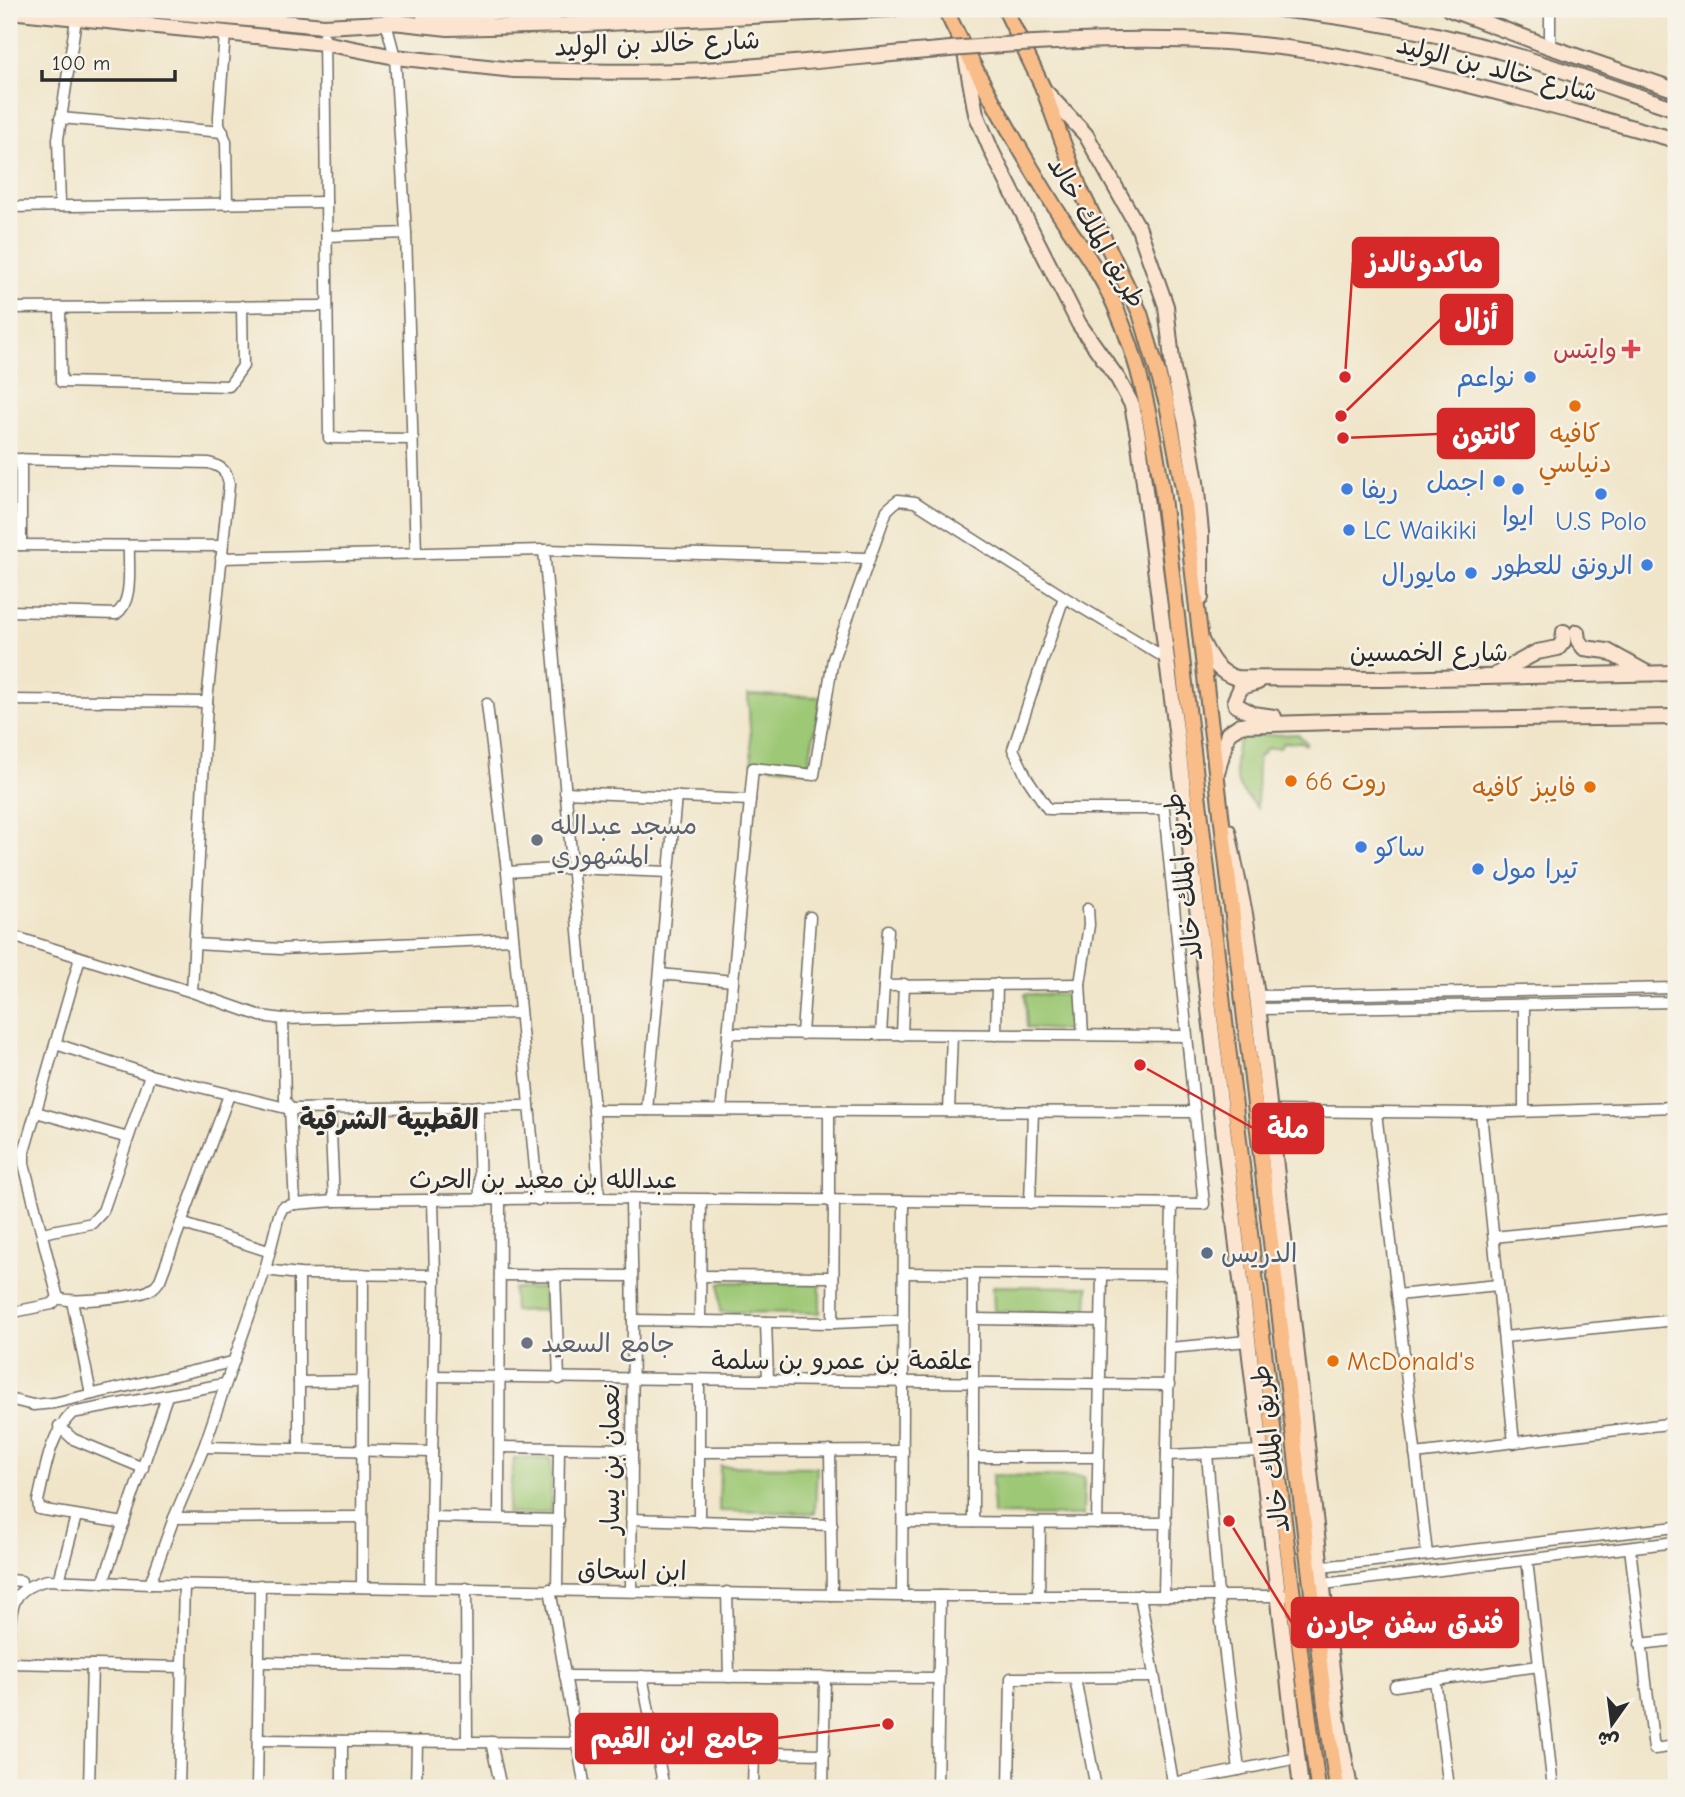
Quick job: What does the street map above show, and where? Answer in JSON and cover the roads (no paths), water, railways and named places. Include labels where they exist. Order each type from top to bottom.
[{"type":"main road","name":"طريق الملك خالد","points":[[945,9],[964,48],[1056,209],[1097,272],[1127,336],[1145,395],[1162,489],[1285,1596],[1318,1788]]},
{"type":"main road","name":"طريق الملك خالد","points":[[1005,9],[1042,88],[1080,189],[1140,313],[1167,404],[1183,488],[1325,1705],[1337,1788]]},
{"type":"street","name":"شارع خالد بن الوليد","points":[[138,9],[324,26],[389,23],[489,11],[510,16],[587,9]]},
{"type":"street","points":[[149,9],[164,27]]},
{"type":"street","points":[[416,553],[406,233],[395,57],[389,23],[448,28],[510,16],[732,19],[893,9]]},
{"type":"street","points":[[1278,9],[1381,23],[1475,45],[1676,109]]},
{"type":"street","name":"شارع خالد بن الوليد","points":[[1449,9],[1482,15],[1550,47],[1676,90]]},
{"type":"street","points":[[1550,9],[1550,47]]},
{"type":"street","points":[[164,27],[169,10]]},
{"type":"street","name":"شارع خالد بن الوليد","points":[[9,12],[324,43],[395,57],[514,70],[624,72],[714,69],[1042,43],[1140,39],[1214,42],[1306,51],[1390,66],[1676,139]]},
{"type":"street","points":[[60,206],[58,139],[76,19]]},
{"type":"street","points":[[324,26],[329,438],[413,439]]},
{"type":"street","points":[[225,33],[219,116],[226,141],[227,204]]},
{"type":"street","points":[[964,48],[976,114],[992,152],[1079,324],[1118,379],[1132,405],[1167,659],[1261,1451],[1285,1596],[1301,1788]]},
{"type":"street","points":[[1042,88],[1086,135],[1139,229],[1166,306],[1173,369],[1196,482],[1201,532],[1200,640]]},
{"type":"street","points":[[60,118],[223,132]]},
{"type":"street","points":[[9,207],[326,202]]},
{"type":"street","points":[[327,236],[406,233]]},
{"type":"street","points":[[60,308],[61,382],[229,386],[243,366],[242,306]]},
{"type":"street","points":[[9,308],[327,306]]},
{"type":"street","points":[[9,459],[209,463],[220,467],[227,474],[229,484],[208,702],[198,848],[192,992]]},
{"type":"street","points":[[20,545],[21,459]]},
{"type":"street","points":[[720,1110],[753,768],[814,775],[833,659],[887,510],[898,500],[915,502],[1167,659]]},
{"type":"street","points":[[9,545],[129,545],[221,552],[416,553],[544,550],[868,558]]},
{"type":"street","points":[[9,611],[116,614],[124,609],[127,599],[129,545]]},
{"type":"street","points":[[544,550],[594,1110],[599,1198]]},
{"type":"street","points":[[594,1110],[1194,1112],[1164,809],[1048,809],[1027,778],[1013,749],[1064,597]]},
{"type":"street","points":[[1492,677],[1537,652],[1558,648],[1570,632],[1584,648],[1606,651],[1646,673]]},
{"type":"street","name":"شارع الخمسين","points":[[1200,640],[1210,659],[1223,672],[1237,678],[1676,673]]},
{"type":"street","points":[[1273,678],[1241,687],[1235,700],[1236,705],[1253,714],[1305,722]]},
{"type":"street","points":[[9,700],[208,702]]},
{"type":"street","points":[[487,704],[507,872],[538,1200]]},
{"type":"street","points":[[1350,1788],[1338,1723],[1257,1003],[1245,914],[1217,774],[1228,733],[1240,725],[1305,722],[1676,717]]},
{"type":"street","points":[[565,792],[750,800]]},
{"type":"street","points":[[647,1110],[676,796]]},
{"type":"street","points":[[507,872],[572,868],[669,872]]},
{"type":"street","points":[[1083,1035],[1080,984],[1089,925],[1088,908]]},
{"type":"street","points":[[802,1034],[810,917]]},
{"type":"street","points":[[881,1034],[888,930]]},
{"type":"street","points":[[9,935],[261,1016],[283,1019],[520,1013]]},
{"type":"street","points":[[195,944],[280,949],[513,939]]},
{"type":"street","points":[[58,1298],[23,1164],[24,1152],[80,958]]},
{"type":"street","points":[[660,974],[733,981]]},
{"type":"street","points":[[902,1035],[904,984]]},
{"type":"street","points":[[996,1035],[997,984]]},
{"type":"street","points":[[884,986],[1080,984]]},
{"type":"street","points":[[1257,1003],[1676,988]]},
{"type":"street","points":[[1257,1003],[1676,1002]]},
{"type":"street","points":[[1524,1004],[1524,1111]]},
{"type":"street","points":[[150,1584],[204,1447],[265,1270],[279,1215],[284,1207],[295,1204],[290,1109],[285,1100],[283,1019]]},
{"type":"street","points":[[728,1033],[1185,1036]]},
{"type":"street","points":[[949,1111],[952,1035]]},
{"type":"street","points":[[56,1044],[150,1075],[290,1109],[529,1106]]},
{"type":"street","points":[[42,1233],[92,1223],[103,1211],[150,1075]]},
{"type":"street","points":[[58,1298],[72,1301],[144,1293],[155,1287],[160,1280],[229,1095]]},
{"type":"street","points":[[478,1106],[480,1200]]},
{"type":"street","points":[[1269,1111],[1481,1113],[1676,1107]]},
{"type":"street","points":[[330,1110],[334,1202]]},
{"type":"street","points":[[829,1111],[833,1323]]},
{"type":"street","points":[[1030,1203],[1033,1111]]},
{"type":"street","points":[[36,1112],[128,1138]]},
{"type":"street","name":"عبدالله بن معبد بن الحرث","points":[[295,1204],[599,1198],[1204,1204],[1194,1112]]},
{"type":"street","points":[[1376,1112],[1427,1553]]},
{"type":"street","points":[[1481,1113],[1514,1443]]},
{"type":"street","name":"نعمان بن يسار","points":[[631,1199],[631,1591]]},
{"type":"street","points":[[499,1518],[500,1200]]},
{"type":"street","points":[[700,1321],[701,1200]]},
{"type":"street","points":[[430,1588],[435,1275],[433,1201]]},
{"type":"street","points":[[902,1596],[904,1202]]},
{"type":"street","points":[[1164,1595],[1172,1204]]},
{"type":"street","points":[[1494,1237],[1676,1219]]},
{"type":"street","points":[[181,1223],[268,1251]]},
{"type":"street","points":[[265,1270],[299,1274],[435,1275]]},
{"type":"street","points":[[905,1273],[1171,1275]]},
{"type":"street","points":[[299,1274],[299,1450]]},
{"type":"street","points":[[362,1587],[363,1274]]},
{"type":"street","points":[[973,1274],[973,1522]]},
{"type":"street","points":[[500,1275],[632,1276]]},
{"type":"street","points":[[555,1275],[559,1378]]},
{"type":"street","points":[[700,1276],[833,1277]]},
{"type":"street","points":[[1097,1523],[1102,1276]]},
{"type":"street","points":[[1397,1295],[1498,1285]]},
{"type":"street","points":[[9,1313],[52,1304],[58,1298]]},
{"type":"street","points":[[72,1301],[91,1394]]},
{"type":"street","points":[[974,1319],[1101,1321]]},
{"type":"street","points":[[633,1320],[833,1323],[904,1320]]},
{"type":"street","points":[[1504,1337],[1676,1320]]},
{"type":"street","points":[[766,1322],[768,1381]]},
{"type":"street","points":[[1169,1348],[1248,1340]]},
{"type":"street","points":[[9,1399],[33,1405],[232,1362]]},
{"type":"street","name":"علقمة بن عمرو بن سلمة","points":[[432,1376],[631,1381],[1168,1385]]},
{"type":"street","points":[[699,1380],[699,1522]]},
{"type":"street","points":[[299,1382],[363,1381]]},
{"type":"street","points":[[124,1523],[42,1511],[38,1506],[51,1445],[59,1426],[72,1413],[224,1384]]},
{"type":"street","points":[[103,1583],[167,1396]]},
{"type":"street","points":[[1415,1454],[1675,1423],[1676,1435]]},
{"type":"street","points":[[59,1426],[73,1439],[143,1468]]},
{"type":"street","points":[[204,1447],[432,1452]]},
{"type":"street","points":[[500,1447],[632,1449]]},
{"type":"street","points":[[559,1448],[559,1520],[554,1589],[565,1676],[585,1788]]},
{"type":"street","points":[[830,1451],[832,1595]]},
{"type":"street","points":[[699,1452],[903,1451]]},
{"type":"street","points":[[1167,1455],[1261,1451]]},
{"type":"street","points":[[1207,1453],[1218,1596],[1239,1770]]},
{"type":"street","points":[[973,1457],[1098,1457]]},
{"type":"street","points":[[59,1581],[76,1516]]},
{"type":"street","points":[[174,1518],[362,1517]]},
{"type":"street","points":[[431,1517],[559,1520]]},
{"type":"street","points":[[631,1519],[832,1525]]},
{"type":"street","points":[[903,1522],[1166,1523]]},
{"type":"street","points":[[1039,1596],[1040,1523]]},
{"type":"street","points":[[1321,1567],[1676,1527]]},
{"type":"street","points":[[1323,1584],[1676,1542]]},
{"type":"street","points":[[1630,1548],[1654,1749],[1676,1746]]},
{"type":"street","points":[[1527,1560],[1553,1788]]},
{"type":"street","points":[[9,1580],[21,1581]]},
{"type":"street","name":"ابن اسحاق","points":[[9,1636],[11,1610],[19,1592],[34,1583],[48,1580],[902,1596],[1285,1596]]},
{"type":"street","points":[[179,1788],[184,1584]]},
{"type":"street","points":[[257,1788],[260,1585]]},
{"type":"street","points":[[466,1588],[467,1742]]},
{"type":"street","points":[[727,1592],[729,1677]]},
{"type":"street","points":[[1140,1595],[1173,1786],[1298,1758]]},
{"type":"street","points":[[937,1788],[940,1596]]},
{"type":"street","points":[[1640,1644],[1676,1640]]},
{"type":"street","points":[[259,1662],[467,1665]]},
{"type":"street","points":[[9,1663],[182,1667]]},
{"type":"street","points":[[89,1788],[92,1665]]},
{"type":"street","points":[[1395,1686],[1539,1666]]},
{"type":"street","points":[[565,1676],[939,1678]]},
{"type":"street","points":[[642,1676],[664,1788]]},
{"type":"street","points":[[823,1788],[825,1677]]},
{"type":"street","points":[[1009,1788],[1011,1678],[1154,1677]]},
{"type":"street","points":[[1075,1678],[1096,1788]]},
{"type":"street","points":[[1435,1680],[1449,1788]]},
{"type":"street","points":[[258,1740],[577,1743]]},
{"type":"street","points":[[342,1741],[342,1788]]},
{"type":"street","points":[[415,1788],[417,1742]]},
{"type":"street","points":[[491,1742],[501,1788]]},
{"type":"street","points":[[657,1751],[824,1754]]},
{"type":"street","points":[[753,1788],[754,1753]]},
{"type":"place","name":"وايتس","points":[[1631,349]]},
{"type":"place","name":"ماكدونالدز","points":[[1345,377]]},
{"type":"place","name":"نواعم","points":[[1530,377]]},
{"type":"place","name":"كافيه دنياسي","points":[[1575,406]]},
{"type":"place","name":"أزال","points":[[1341,416]]},
{"type":"place","name":"كانتون","points":[[1343,438]]},
{"type":"place","name":"اجمل","points":[[1499,481]]},
{"type":"place","name":"ريفا","points":[[1347,489]]},
{"type":"place","name":"ايوا","points":[[1518,489]]},
{"type":"place","name":"U.S Polo","points":[[1601,494]]},
{"type":"place","name":"LC Waikiki","points":[[1349,530]]},
{"type":"place","name":"الرونق للعطور","points":[[1647,565]]},
{"type":"place","name":"مايورال","points":[[1471,573]]},
{"type":"place","name":"روت 66","points":[[1291,781]]},
{"type":"place","name":"فايبز كافيه","points":[[1590,787]]},
{"type":"place","name":"مسجد عبدالله المشهوري","points":[[537,840]]},
{"type":"place","name":"ساكو","points":[[1361,847]]},
{"type":"place","name":"تيرا مول","points":[[1478,869]]},
{"type":"place","name":"ملة","points":[[1140,1065]]},
{"type":"place","name":"الدريس","points":[[1207,1253]]},
{"type":"place","name":"جامع السعيد","points":[[527,1343]]},
{"type":"place","name":"McDonald's","points":[[1333,1361]]},
{"type":"place","name":"فندق سفن جاردن","points":[[1229,1521]]},
{"type":"place","name":"جامع ابن القيم","points":[[888,1724]]},
{"type":"district","name":"القطبية الشرقية","points":[[389,1119]]}]
